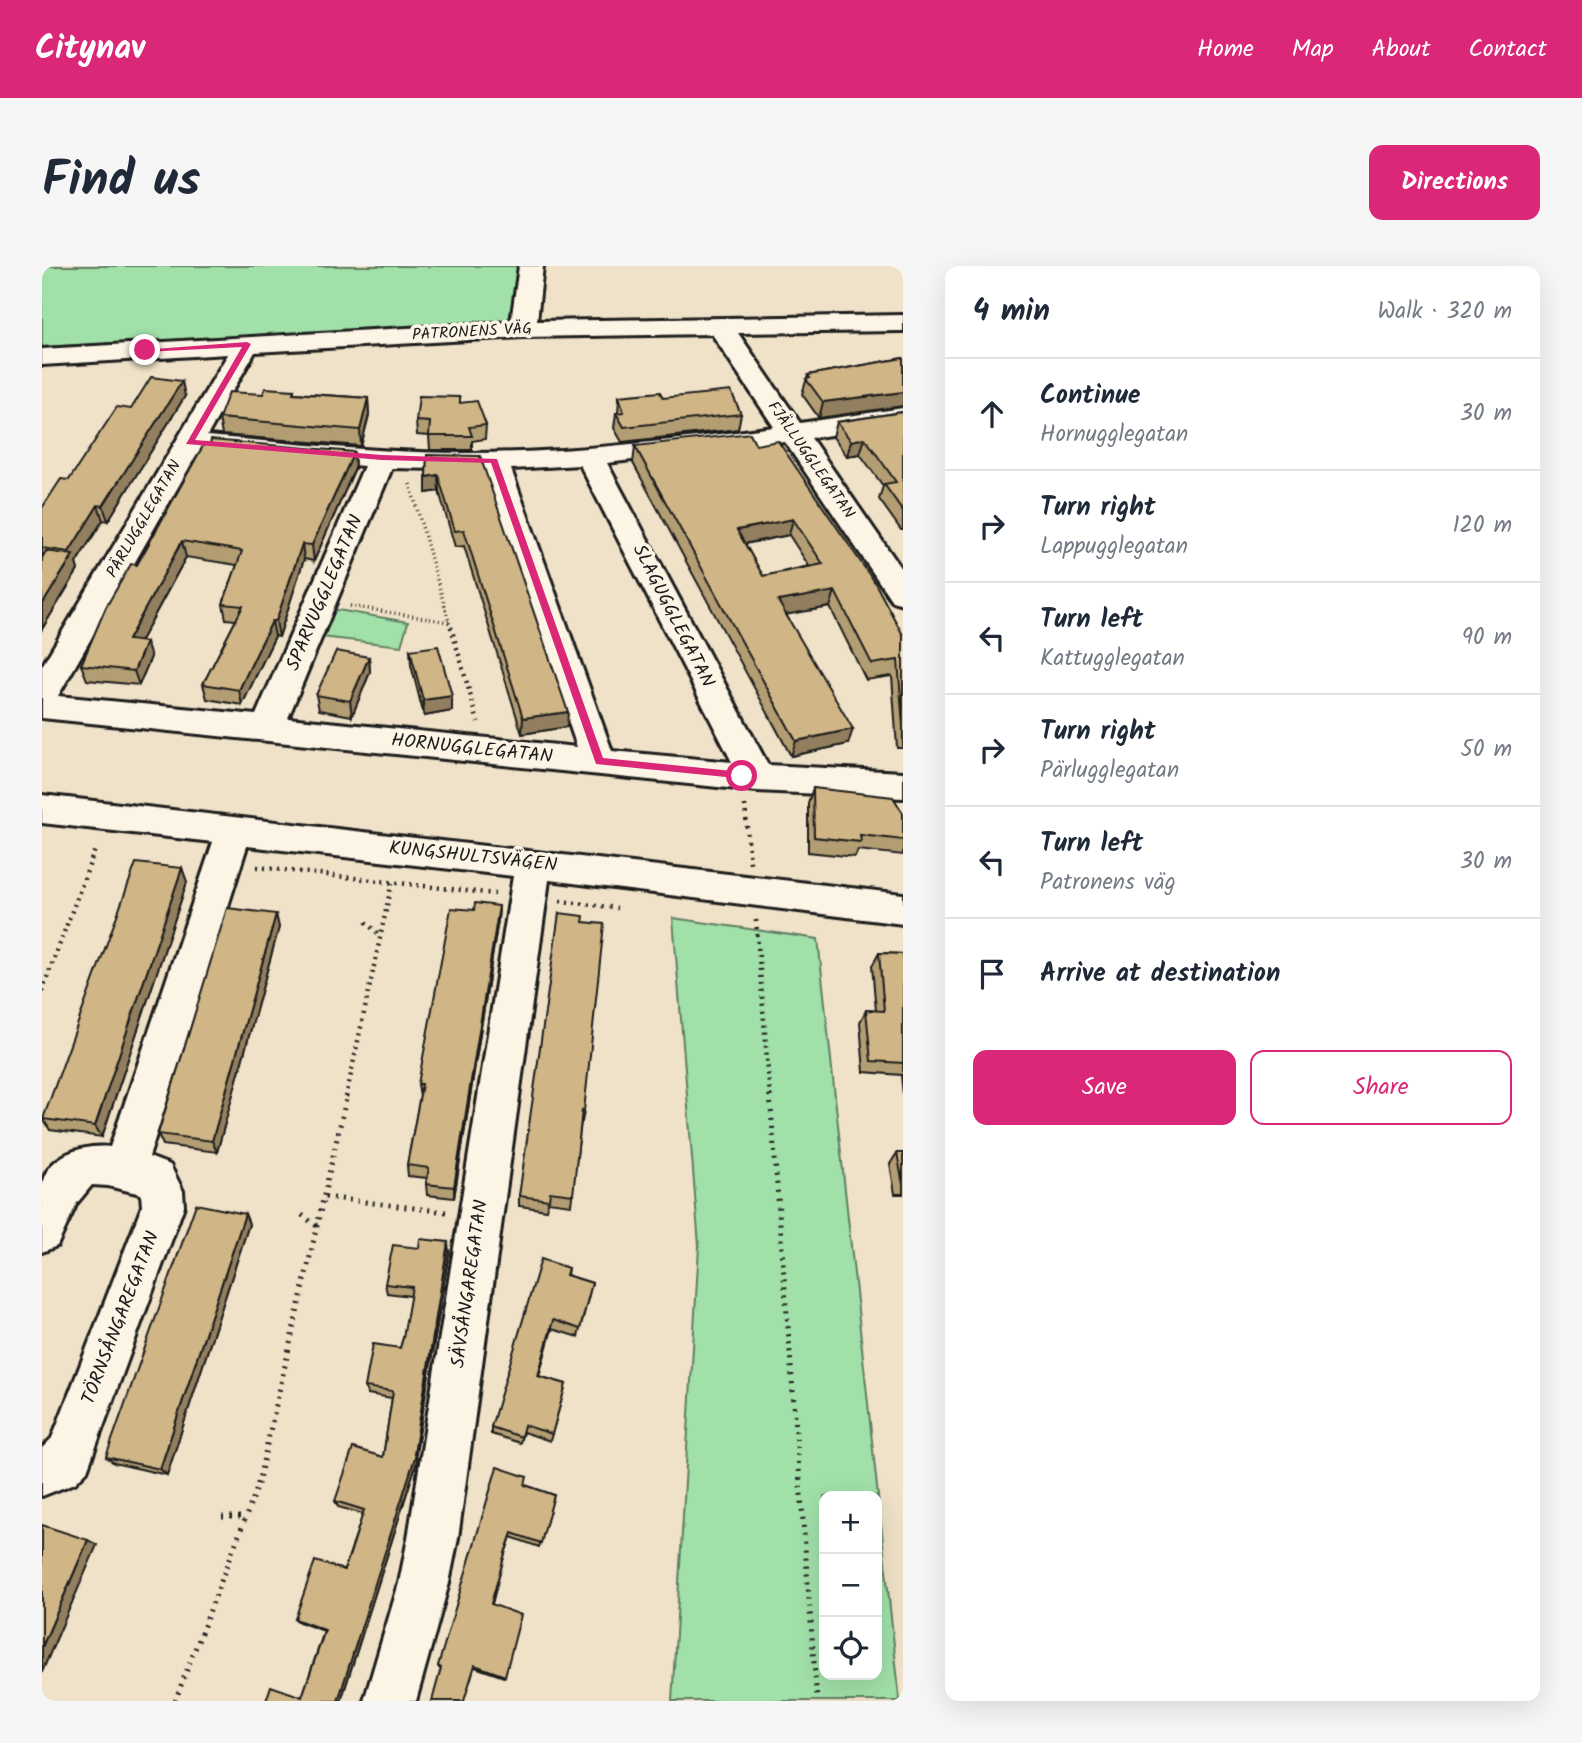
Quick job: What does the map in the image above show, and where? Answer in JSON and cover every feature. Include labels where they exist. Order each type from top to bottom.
[{"type":"street","points":[[523,330],[530,266]]},
{"type":"street","name":"PATRONENS VÄG","points":[[42,357],[523,330],[903,323]]},
{"type":"street","name":"FJÄLLUGGLEGATAN","points":[[719,325],[791,434],[891,556],[903,594]]},
{"type":"street","name":"PÄRLUGGLEGATAN","points":[[42,694],[247,344]]},
{"type":"street","points":[[189,443],[392,458],[494,461],[589,455],[791,434],[903,416]]},
{"type":"street","name":"SLAGUGGLEGATAN","points":[[589,455],[750,777]]},
{"type":"street","name":"SPARVUGGLEGATAN","points":[[268,729],[321,602],[392,458]]},
{"type":"street","points":[[494,461],[599,762]]},
{"type":"street","name":"HORNUGGLEGATAN","points":[[42,706],[750,777],[903,785]]},
{"type":"street","name":"KUNGSHULTSVÄGEN","points":[[42,809],[228,847],[530,881],[750,912],[903,909]]},
{"type":"street","points":[[124,1170],[228,847]]},
{"type":"street","name":"SÄVSÅNGAREGATAN","points":[[390,1701],[424,1583],[433,1538],[530,881]]},
{"type":"street","name":"TÖRNSÅNGAREGATAN","points":[[42,1231],[63,1182],[73,1170],[88,1165],[124,1170],[155,1179],[162,1191],[163,1206],[70,1454],[58,1465],[42,1472]]},
{"type":"path","points":[[392,458],[449,622],[486,749]]},
{"type":"path","points":[[321,602],[449,622]]},
{"type":"path","points":[[750,777],[750,912],[817,1701]]},
{"type":"path","points":[[83,845],[109,849]]},
{"type":"path","points":[[42,990],[96,847]]},
{"type":"path","points":[[228,847],[392,882],[530,881],[622,908]]},
{"type":"path","points":[[175,1701],[257,1488],[325,1197],[392,882]]},
{"type":"path","points":[[750,912],[769,925]]},
{"type":"path","points":[[366,922],[380,936]]},
{"type":"path","points":[[325,1197],[480,1216]]},
{"type":"path","points":[[302,1215],[318,1227]]},
{"type":"path","points":[[222,1517],[246,1517]]},
{"type":"green space","points":[[42,266],[518,266],[512,315],[504,322],[42,347]]},
{"type":"green space","points":[[332,609],[408,622],[401,646],[320,637]]},
{"type":"green space","points":[[673,918],[818,939],[877,1491],[819,1491],[819,1680],[882,1680],[882,1534],[900,1701],[672,1701],[699,1246]]},
{"type":"building","points":[[903,358],[903,392],[823,402],[806,379],[810,378],[808,375]]},
{"type":"building","points":[[151,377],[182,381],[103,506],[98,505],[69,552],[42,548],[42,508],[61,479],[69,480],[117,407],[131,409]]},
{"type":"building","points":[[265,388],[294,390],[293,393],[368,398],[360,430],[219,418],[229,392],[263,394]]},
{"type":"building","points":[[731,391],[741,414],[624,427],[616,413],[624,412],[619,396],[660,392],[663,398]]},
{"type":"building","points":[[419,396],[460,397],[460,403],[477,401],[486,425],[469,427],[472,436],[429,436],[430,422],[416,421]]},
{"type":"building","points":[[903,412],[903,511],[884,484],[896,482],[865,438],[851,441],[837,422]]},
{"type":"building","points":[[750,433],[756,445],[778,441],[875,583],[903,635],[903,726],[898,660],[872,664],[835,591],[778,601],[853,729],[796,741],[635,446]],"holes":[[[793,519],[823,564],[763,576],[737,530]]]},
{"type":"building","points":[[211,440],[354,452],[312,545],[302,544],[276,621],[272,621],[239,690],[203,684],[243,606],[223,604],[242,551],[182,541],[128,640],[146,642],[134,671],[81,665],[106,607],[131,564],[137,565],[204,444],[210,445]]},
{"type":"building","points":[[427,455],[480,456],[568,712],[523,718],[464,530],[455,531],[438,475],[426,477]]},
{"type":"building","points":[[46,551],[73,555],[42,605],[42,558]]},
{"type":"building","points":[[438,646],[452,696],[423,700],[410,650]]},
{"type":"building","points":[[336,651],[369,657],[350,701],[316,695]]},
{"type":"building","points":[[813,788],[893,797],[903,813],[903,840],[860,835],[861,842],[814,837]]},
{"type":"building","points":[[136,863],[182,868],[95,1126],[43,1119]]},
{"type":"building","points":[[475,903],[499,906],[454,1187],[426,1184],[429,1168],[407,1165],[422,1084],[418,1084],[451,908],[474,910]]},
{"type":"building","points":[[227,908],[276,914],[212,1141],[158,1134]]},
{"type":"building","points":[[559,913],[584,916],[583,922],[604,924],[573,1195],[550,1192],[549,1200],[519,1196]]},
{"type":"building","points":[[879,953],[903,954],[903,1063],[871,1061],[866,1010],[884,1011]]},
{"type":"building","points":[[897,1153],[903,1153],[903,1184]]},
{"type":"building","points":[[196,1204],[245,1214],[160,1469],[106,1457]]},
{"type":"building","points":[[420,1239],[448,1242],[416,1454],[338,1701],[266,1701],[271,1686],[302,1697],[325,1630],[295,1619],[315,1561],[344,1570],[364,1510],[335,1501],[353,1448],[383,1457],[393,1391],[365,1387],[373,1344],[400,1348],[403,1338],[412,1287],[385,1284],[393,1245],[419,1248]]},
{"type":"building","points":[[541,1259],[568,1268],[566,1275],[592,1283],[580,1329],[553,1320],[538,1376],[566,1384],[552,1434],[524,1425],[521,1437],[491,1427]]},
{"type":"building","points":[[497,1467],[527,1477],[525,1485],[554,1495],[541,1543],[512,1533],[491,1604],[521,1615],[505,1676],[475,1665],[464,1701],[432,1701],[441,1668],[438,1666]]},
{"type":"building","points":[[42,1525],[88,1540],[42,1647]]},
{"type":"route","points":[[145,350],[247,344],[189,443],[382,458],[494,461],[599,762],[742,776]]}]
